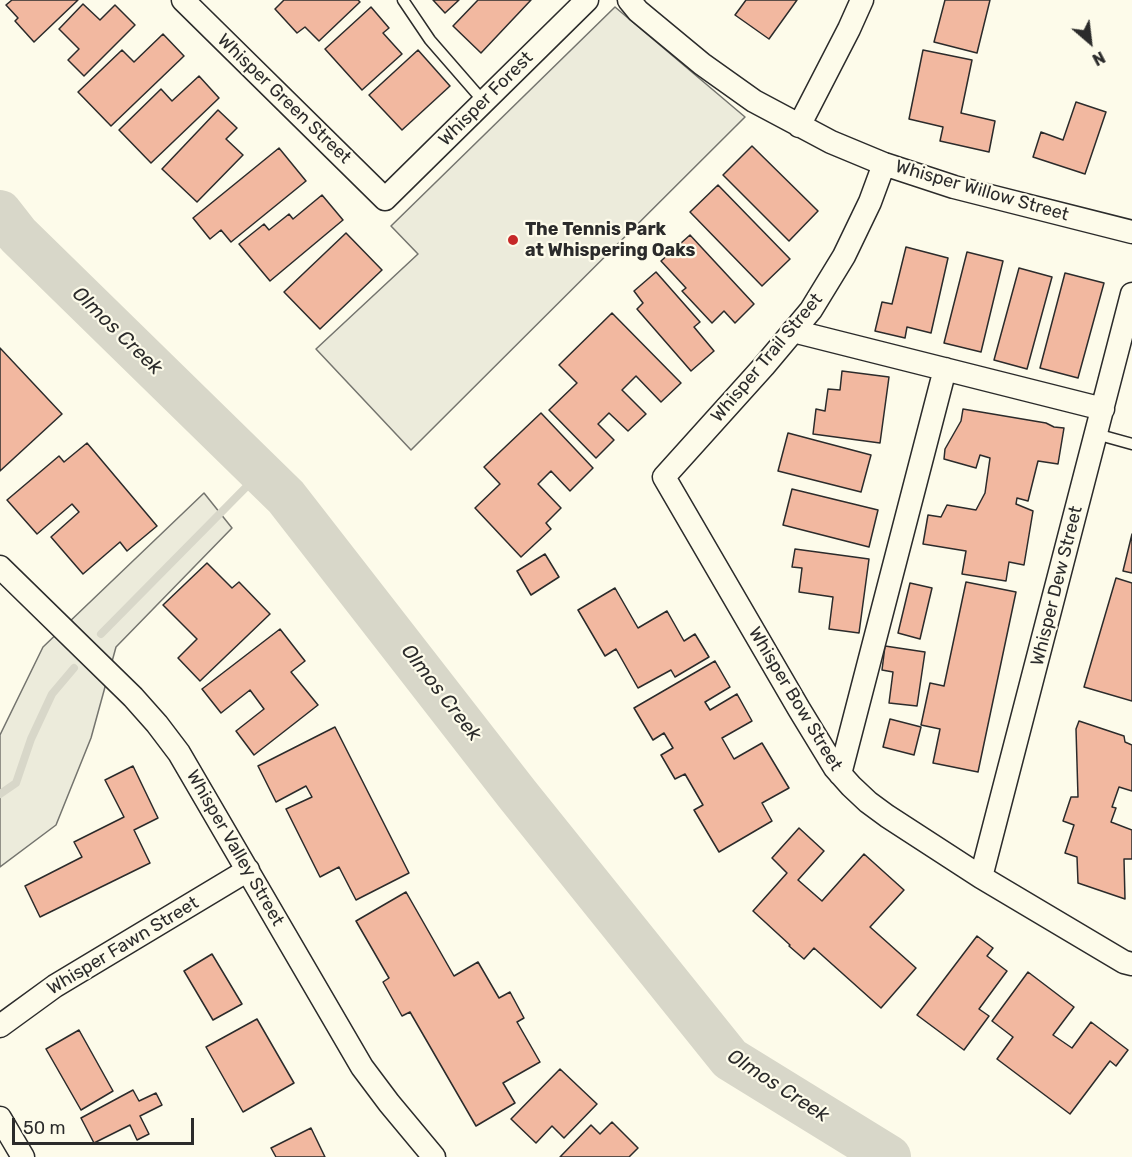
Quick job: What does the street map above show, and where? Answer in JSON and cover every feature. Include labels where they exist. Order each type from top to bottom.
[{"type":"street","name":"Whisper Green Street","points":[[183,0],[386,199]]},
{"type":"street","name":"Whisper Forest","points":[[386,199],[587,0]]},
{"type":"street","name":"Whisper Willow Street","points":[[629,0],[702,64],[754,101],[831,142],[884,164],[954,187],[1132,232]]},
{"type":"street","points":[[799,126],[862,0]]},
{"type":"street","name":"Whisper Trail Street","points":[[664,477],[811,310],[844,256],[870,202],[884,164]]},
{"type":"street","name":"Whisper Dew Street","points":[[981,877],[1132,294]]},
{"type":"street","points":[[793,331],[1102,409]]},
{"type":"street","points":[[840,774],[945,369]]},
{"type":"street","name":"Whisper Bow Street","points":[[664,477],[799,710],[840,774],[868,802],[887,816],[981,877],[1124,962],[1132,964]]},
{"type":"street","name":"Whisper Valley Street","points":[[0,567],[133,697],[179,753],[362,1066],[434,1157]]},
{"type":"street","name":"Whisper Fawn Street","points":[[0,1026],[55,986],[248,870]]},
{"type":"street","points":[[0,1118],[23,1157]]},
{"type":"lane","points":[[403,0],[430,40],[484,102]]},
{"type":"lane","points":[[1096,434],[1132,444]]},
{"type":"shaded area","name":"The Tennis Park at Whispering Oaks","points":[[615,7],[745,117],[411,450],[316,349],[418,254],[391,226]]},
{"type":"shaded area","points":[[204,493],[232,528],[116,647],[91,738],[56,825],[0,867],[0,735],[43,647]]},
{"type":"building","points":[[12,0],[78,0],[34,42],[15,21],[18,18],[6,5]]},
{"type":"building","points":[[284,0],[358,0],[360,2],[319,41],[305,27],[297,33],[275,9]]},
{"type":"building","points":[[433,0],[459,0],[445,13]]},
{"type":"building","points":[[478,0],[531,0],[481,53],[453,26]]},
{"type":"building","points":[[746,0],[797,0],[769,39],[735,15]]},
{"type":"building","points":[[945,0],[990,0],[977,53],[934,42]]},
{"type":"building","points":[[83,4],[100,20],[115,5],[135,25],[84,76],[68,60],[79,49],[59,29]]},
{"type":"building","points":[[371,7],[389,28],[383,33],[402,54],[362,90],[325,49]]},
{"type":"building","points":[[163,34],[184,56],[111,126],[78,92],[122,50],[134,62]]},
{"type":"building","points":[[418,50],[450,86],[402,130],[369,95]]},
{"type":"building","points":[[923,50],[972,60],[961,113],[995,121],[989,152],[940,141],[943,127],[909,119]]},
{"type":"building","points":[[199,76],[219,98],[151,163],[119,130],[161,89],[172,101]]},
{"type":"building","points":[[1076,102],[1106,112],[1085,174],[1033,157],[1041,132],[1063,140]]},
{"type":"building","points":[[218,110],[237,128],[226,139],[243,155],[197,202],[162,169]]},
{"type":"building","points":[[752,146],[818,211],[789,241],[723,175]]},
{"type":"building","points":[[279,148],[306,181],[231,242],[221,230],[210,239],[193,218]]},
{"type":"building","points":[[718,185],[790,259],[762,286],[690,212]]},
{"type":"building","points":[[322,195],[343,220],[270,281],[239,244],[264,224],[269,230],[289,214],[293,219]]},
{"type":"building","points":[[346,233],[382,270],[320,329],[284,292]]},
{"type":"building","points":[[690,235],[754,304],[735,323],[724,311],[712,323],[682,291],[686,288],[661,261]]},
{"type":"building","points":[[906,247],[948,258],[931,333],[907,327],[905,338],[875,331],[882,302],[892,304]]},
{"type":"building","points":[[967,252],[1003,261],[981,352],[944,343]]},
{"type":"building","points":[[1019,268],[1052,277],[1027,369],[994,360]]},
{"type":"building","points":[[656,272],[700,322],[694,327],[714,351],[691,371],[637,309],[643,303],[634,291]]},
{"type":"building","points":[[1065,273],[1104,283],[1078,378],[1040,368]]},
{"type":"building","points":[[612,313],[681,383],[661,402],[636,376],[622,390],[646,414],[628,431],[609,413],[598,424],[614,440],[596,458],[549,410],[577,383],[559,365]]},
{"type":"building","points":[[0,348],[62,414],[0,471]]},
{"type":"building","points":[[842,371],[889,377],[880,443],[813,434],[816,409],[825,411],[828,389],[840,390]]},
{"type":"building","points":[[963,409],[1064,428],[1058,464],[1038,461],[1028,501],[1017,498],[1016,504],[1033,511],[1024,565],[1009,562],[1006,581],[962,574],[966,551],[923,544],[928,515],[941,517],[947,505],[976,510],[985,493],[990,458],[980,455],[976,468],[944,459],[945,449],[961,421]]},
{"type":"building","points":[[541,413],[593,468],[570,491],[551,471],[538,484],[561,508],[546,523],[551,529],[521,557],[475,508],[500,484],[484,467]]},
{"type":"building","points":[[788,433],[871,455],[861,492],[778,471]]},
{"type":"building","points":[[87,443],[157,526],[127,551],[120,542],[83,574],[51,537],[79,512],[72,504],[37,534],[7,500],[59,456],[64,462]]},
{"type":"building","points":[[792,489],[878,510],[869,547],[783,525]]},
{"type":"building","points":[[1132,534],[1132,573],[1123,571]]},
{"type":"building","points":[[795,549],[869,559],[859,633],[829,629],[833,597],[799,592],[802,568],[792,567]]},
{"type":"building","points":[[545,554],[559,577],[531,595],[517,571]]},
{"type":"building","points":[[207,563],[232,588],[239,582],[270,614],[200,681],[178,658],[197,639],[163,605]]},
{"type":"building","points":[[1116,578],[1132,583],[1132,701],[1084,687]]},
{"type":"building","points":[[966,582],[1016,592],[978,772],[933,763],[940,729],[921,725],[930,683],[944,686]]},
{"type":"building","points":[[910,583],[932,588],[920,639],[898,633]]},
{"type":"building","points":[[615,588],[638,628],[667,611],[684,641],[695,634],[709,657],[675,677],[671,670],[638,688],[616,649],[605,656],[578,610]]},
{"type":"building","points":[[280,629],[305,661],[291,672],[318,705],[254,755],[236,731],[264,709],[250,690],[221,713],[202,689]]},
{"type":"building","points":[[885,646],[925,652],[917,706],[889,703],[893,672],[882,670]]},
{"type":"building","points":[[715,661],[730,687],[705,702],[710,710],[737,694],[752,721],[722,738],[734,759],[762,743],[789,788],[762,803],[772,821],[719,852],[694,810],[703,805],[685,774],[675,779],[661,755],[673,748],[664,733],[653,740],[634,708]]},
{"type":"building","points":[[890,719],[921,727],[914,755],[883,747]]},
{"type":"building","points":[[1079,721],[1124,736],[1125,742],[1132,745],[1132,791],[1119,787],[1112,807],[1116,808],[1111,822],[1132,830],[1132,859],[1124,859],[1125,899],[1078,883],[1077,857],[1065,853],[1074,825],[1063,821],[1071,797],[1078,797],[1076,729]]},
{"type":"building","points":[[335,727],[409,873],[356,900],[339,867],[320,877],[286,809],[312,797],[306,786],[276,802],[258,766]]},
{"type":"building","points":[[133,766],[158,818],[134,830],[150,863],[40,917],[25,886],[82,857],[74,842],[124,817],[105,780]]},
{"type":"building","points":[[799,828],[824,851],[798,880],[822,901],[864,854],[904,890],[870,927],[916,968],[881,1008],[814,948],[804,959],[753,911],[787,873],[772,858]]},
{"type":"building","points":[[406,892],[454,976],[478,962],[499,998],[510,992],[524,1018],[517,1022],[540,1062],[503,1083],[515,1103],[476,1126],[410,1012],[402,1016],[383,982],[389,978],[356,921]]},
{"type":"building","points":[[977,936],[993,948],[987,956],[1007,971],[979,1009],[989,1016],[964,1050],[917,1015]]},
{"type":"building","points":[[212,954],[242,1004],[213,1020],[184,971]]},
{"type":"building","points":[[1028,972],[1074,1007],[1053,1035],[1072,1048],[1091,1022],[1128,1050],[1116,1066],[1110,1061],[1070,1114],[997,1059],[1013,1037],[992,1021]]},
{"type":"building","points":[[257,1019],[294,1083],[243,1112],[206,1047]]},
{"type":"building","points":[[79,1030],[113,1091],[81,1110],[46,1049]]},
{"type":"building","points":[[560,1069],[597,1104],[564,1138],[552,1126],[536,1143],[511,1119]]},
{"type":"building","points":[[133,1090],[139,1101],[156,1093],[162,1105],[140,1116],[149,1134],[137,1140],[130,1125],[94,1143],[81,1118]]},
{"type":"building","points":[[612,1122],[638,1148],[629,1157],[560,1157],[591,1125],[600,1134]]},
{"type":"building","points":[[311,1128],[325,1157],[276,1157],[271,1148]]},
{"type":"waterway","name":"Olmos Creek","points":[[0,212],[18,235],[286,497],[517,794],[730,1059],[889,1157]]},
{"type":"waterway","points":[[101,634],[261,472]]},
{"type":"waterway","points":[[0,794],[16,783],[31,739],[52,694],[74,668]]},
{"type":"place","name":"The Tennis Park at Whispering Oaks","points":[[513,240]]}]
